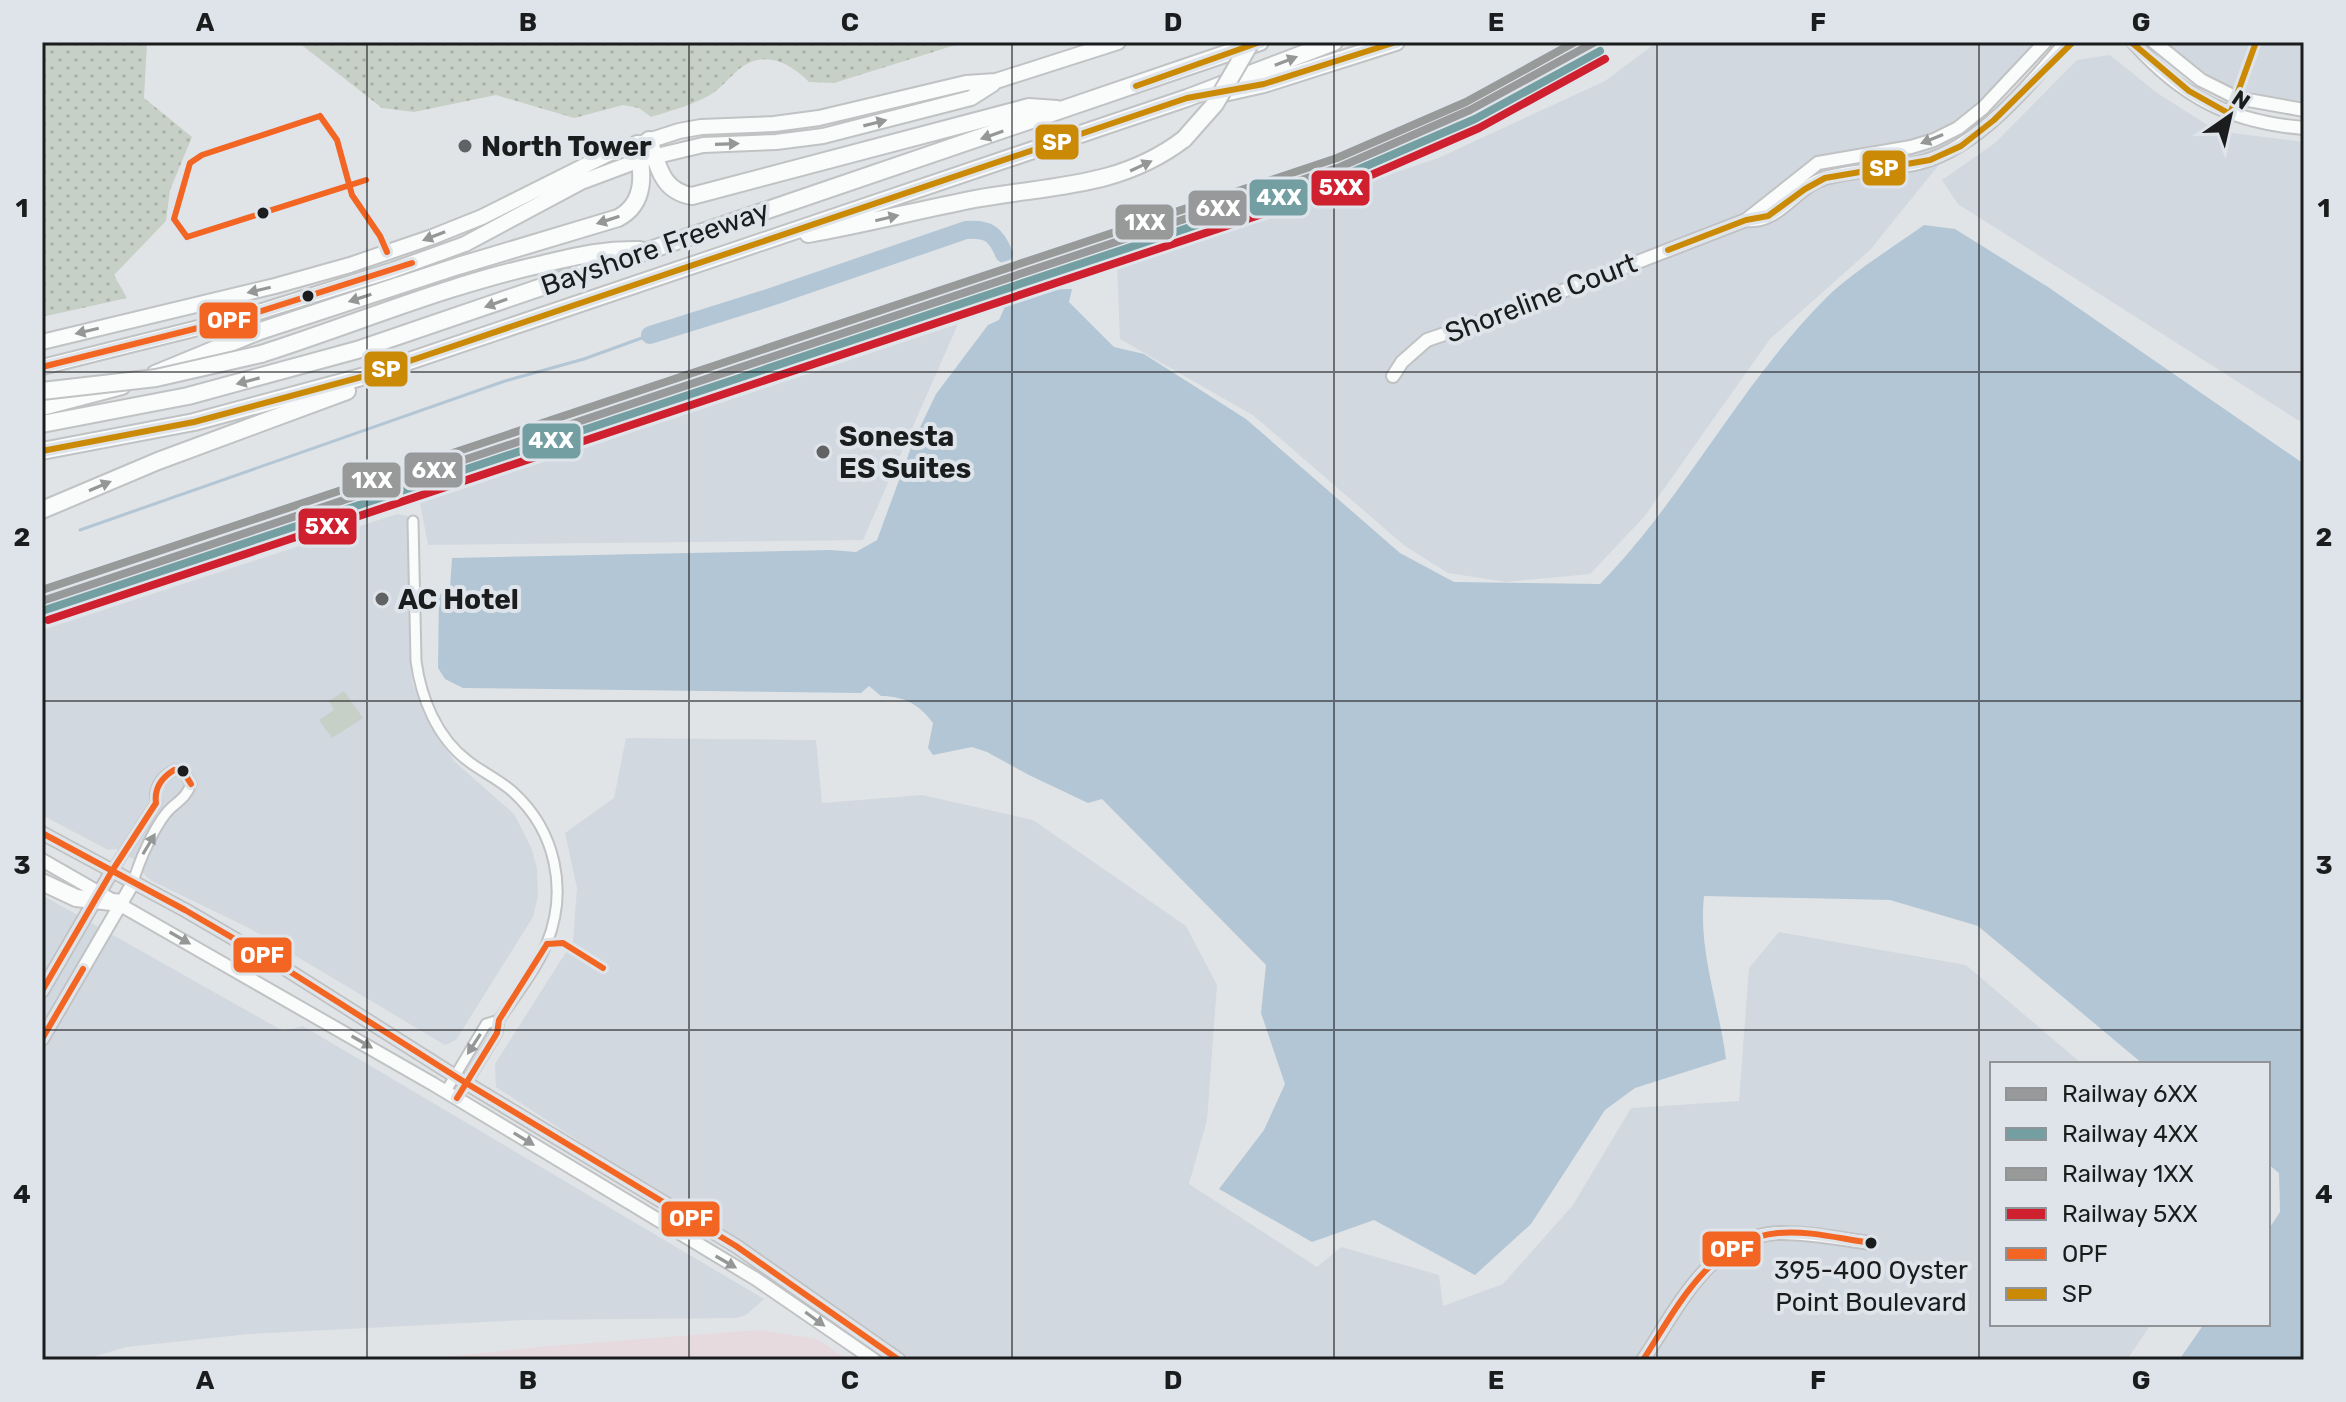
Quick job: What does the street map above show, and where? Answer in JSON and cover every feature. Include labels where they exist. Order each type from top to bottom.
[{"type":"highway","points":[[755,244],[1001,195],[1102,180],[1145,165],[1184,139],[1215,104],[1251,42]]},
{"type":"highway","name":"Bayshore Freeway","points":[[42,424],[174,399],[317,362],[1260,42]]},
{"type":"highway","name":"Bayshore Freeway","points":[[42,451],[194,422],[405,363],[1187,98],[1334,42]]},
{"type":"highway","points":[[1187,98],[1255,87],[1396,42]]},
{"type":"highway","points":[[645,150],[664,183],[682,195],[692,196],[1029,107],[1066,110]]},
{"type":"highway","points":[[42,407],[136,382],[257,332],[445,270],[618,218],[627,213],[638,197],[645,150]]},
{"type":"highway","points":[[42,391],[156,378],[261,354],[427,295],[505,272],[610,249],[649,251]]},
{"type":"highway","points":[[42,510],[158,461],[240,433],[569,306]]},
{"type":"highway","points":[[42,882],[69,896],[98,896],[121,903]]},
{"type":"main road","points":[[42,342],[350,265],[458,227],[592,161],[645,150],[776,142],[835,133],[971,98],[996,81],[1118,42]]},
{"type":"main road","points":[[42,367],[246,316],[393,270],[465,244],[645,150]]},
{"type":"street","name":"Shoreline Court","points":[[1393,376],[1408,356],[1427,340],[1746,220],[1818,163],[1911,147],[1958,128],[1989,102],[2045,42]]},
{"type":"street","name":"Shoreline Court","points":[[1746,220],[1760,222],[1808,186],[1825,178],[1907,166],[1948,154],[1988,124],[2066,42]]},
{"type":"street","points":[[2054,57],[2073,42]]},
{"type":"street","points":[[2133,43],[2173,80],[2211,106],[2249,120],[2304,128]]},
{"type":"street","points":[[2155,43],[2201,80],[2237,98],[2304,110]]},
{"type":"street","points":[[413,521],[416,661],[419,680],[435,723],[458,753],[513,791],[530,810],[550,846],[557,875],[557,908],[547,944],[499,1020],[497,1033],[451,1095]]},
{"type":"street","points":[[42,991],[156,803],[160,781],[174,770],[183,771],[191,784],[189,791],[170,809],[138,862],[133,883],[42,1039]]},
{"type":"street","points":[[156,803],[170,809]]},
{"type":"street","points":[[42,833],[281,966],[460,1080],[736,1246],[899,1360]]},
{"type":"street","points":[[42,860],[98,896]]},
{"type":"street","points":[[121,903],[451,1095],[756,1279],[874,1360]]},
{"type":"street","points":[[1643,1360],[1707,1268],[1738,1244],[1756,1236],[1777,1233],[1871,1243]]},
{"type":"shaded area","points":[[42,42],[147,42],[144,98],[192,137],[170,190],[166,221],[114,275],[127,298],[42,317]]},
{"type":"shaded area","points":[[298,42],[965,42],[834,83],[809,82],[784,64],[757,60],[738,70],[710,95],[674,110],[651,117],[639,108],[623,105],[574,118],[496,95],[414,112],[382,108]]},
{"type":"shaded area","points":[[1657,42],[2038,42],[1870,250],[1770,339],[1644,517],[1590,574],[1506,582],[1448,573],[1405,546],[1254,416],[1120,339],[1117,267],[1438,158],[1605,81]]},
{"type":"shaded area","points":[[2167,42],[2304,42],[2304,102],[2239,94],[2180,57]]},
{"type":"shaded area","points":[[2110,55],[2157,93],[2217,131],[2304,142],[2304,424],[1958,204],[1942,180],[1995,143],[2077,60]]},
{"type":"shaded area","points":[[958,324],[863,540],[428,545],[420,503]]},
{"type":"shaded area","points":[[397,514],[408,516],[412,682],[425,716],[454,761],[514,814],[531,847],[537,868],[538,896],[533,917],[456,1040],[445,1045],[249,928],[150,880],[138,862],[117,849],[108,850],[42,815],[42,630]]},
{"type":"shaded area","points":[[344,691],[363,718],[332,738],[319,720],[334,710],[329,701]]},
{"type":"shaded area","points":[[626,738],[816,740],[822,803],[922,795],[1033,820],[1186,926],[1217,985],[1207,1120],[1189,1184],[1317,1267],[1341,1247],[1439,1275],[1443,1306],[1503,1284],[1573,1205],[1631,1108],[1739,1101],[1749,968],[1779,932],[1966,965],[2080,1062],[1990,1062],[1990,1326],[2150,1326],[2127,1360],[913,1360],[496,1087],[495,1064],[573,941],[577,888],[565,833],[614,798]]},
{"type":"shaded area","points":[[42,895],[283,1031],[303,1026],[764,1299],[746,1315],[736,1318],[525,1320],[249,1334],[126,1347],[83,1360],[42,1360]]},
{"type":"shaded area","points":[[758,1330],[817,1339],[848,1360],[415,1360],[538,1347]]},
{"type":"water","points":[[1924,225],[1955,229],[2048,287],[2304,464],[2304,1360],[2179,1360],[2203,1326],[2270,1326],[2270,1227],[2280,1212],[2279,1173],[2270,1166],[2270,1062],[2141,1062],[1978,926],[1890,900],[1704,896],[1706,957],[1726,1059],[1635,1088],[1605,1110],[1531,1224],[1475,1275],[1374,1220],[1312,1242],[1219,1189],[1264,1130],[1285,1084],[1261,1013],[1266,965],[1102,799],[1088,803],[972,747],[933,755],[928,748],[933,723],[928,717],[911,703],[881,696],[869,686],[861,693],[463,688],[445,679],[438,668],[439,595],[450,588],[452,558],[856,552],[877,540],[913,442],[936,394],[988,325],[999,320],[1006,304],[1038,293],[1063,289],[1072,289],[1069,302],[1114,347],[1144,354],[1246,419],[1400,553],[1454,582],[1600,584],[1659,515],[1795,331],[1826,298],[1860,269]]},
{"type":"waterway","points":[[650,335],[966,230],[990,234],[1004,254]]},
{"type":"waterway","points":[[80,530],[505,381],[584,359],[650,335]]},
{"type":"rail line","name":"1XX","points":[[42,590],[1337,158],[1466,102],[1575,42]]},
{"type":"rail line","name":"6XX","points":[[42,601],[1340,167],[1470,110],[1595,42]]},
{"type":"rail line","name":"4XX","points":[[45,610],[1343,176],[1475,119],[1600,51]]},
{"type":"rail line","name":"5XX","points":[[48,620],[1346,186],[1479,128],[1605,59]]},
{"type":"transit line","name":"SP","points":[[1136,86],[1260,42]]},
{"type":"transit line","name":"SP","points":[[42,451],[194,422],[365,376],[1187,98],[1264,84],[1396,42]]},
{"type":"transit line","name":"SP","points":[[1668,250],[1746,220],[1768,216],[1825,178],[1930,160],[1961,146],[1994,120],[2073,42]]},
{"type":"transit line","name":"SP","points":[[2131,42],[2189,91],[2230,114]]},
{"type":"transit line","name":"SP","points":[[2230,114],[2256,42]]},
{"type":"transit line","name":"OPF","points":[[320,116],[337,140],[352,195],[380,236],[387,252]]},
{"type":"transit line","name":"OPF","points":[[187,237],[174,219],[190,163],[202,155],[320,116]]},
{"type":"transit line","name":"OPF","points":[[187,237],[366,180]]},
{"type":"transit line","name":"OPF","points":[[42,367],[246,316],[412,263]]},
{"type":"transit line","name":"OPF","points":[[42,991],[156,803],[157,788],[162,780],[174,770],[183,771],[191,784]]},
{"type":"transit line","name":"OPF","points":[[42,833],[281,966],[466,1083],[736,1246],[899,1360]]},
{"type":"transit line","name":"OPF","points":[[547,944],[563,943],[603,968]]},
{"type":"transit line","name":"OPF","points":[[457,1098],[497,1033],[499,1020],[547,944]]},
{"type":"transit line","name":"OPF","points":[[42,1039],[83,969]]},
{"type":"transit line","name":"OPF","points":[[1643,1360],[1697,1280],[1733,1248],[1754,1238],[1790,1232],[1871,1243]]},
{"type":"place","name":"North Tower","points":[[465,146]]},
{"type":"place","name":"Sonesta ES Suites","points":[[823,452]]},
{"type":"place","name":"AC Hotel","points":[[382,599]]},
{"type":"place","name":"395-400 Oyster Point Boulevard","points":[[1871,1243]]}]
